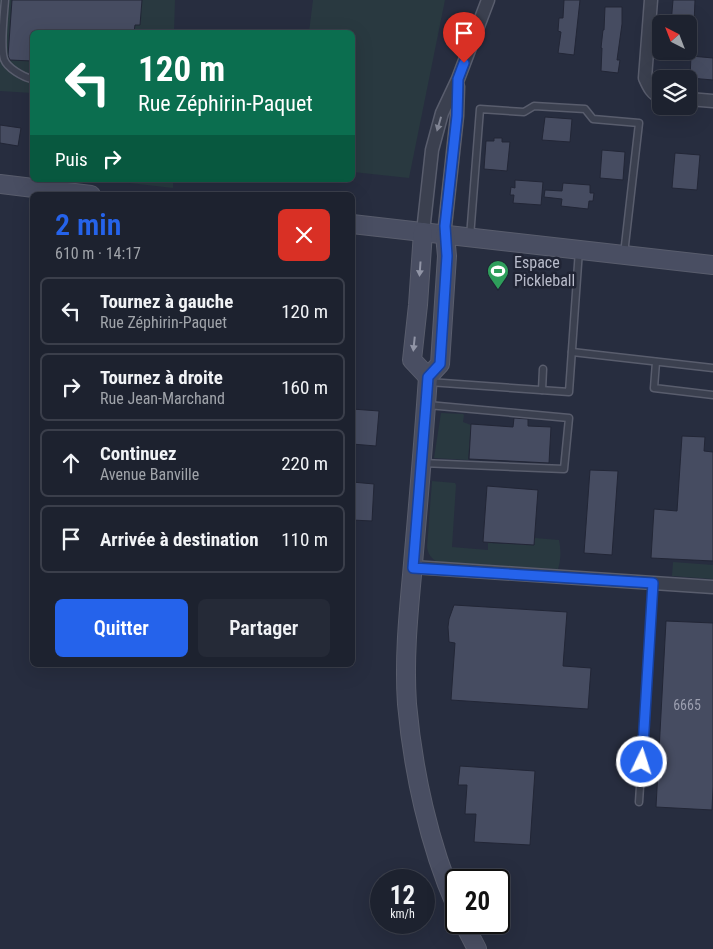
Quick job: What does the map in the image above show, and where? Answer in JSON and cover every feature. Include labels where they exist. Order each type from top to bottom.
[{"type":"street","points":[[428,380],[412,360],[432,150],[442,113],[458,79],[488,0]]},
{"type":"street","points":[[651,0],[645,78],[652,92]]},
{"type":"street","points":[[445,877],[417,779],[408,715],[406,645],[428,380],[440,364],[447,256],[445,226],[457,116],[458,79]]},
{"type":"street","points":[[697,100],[713,101]]},
{"type":"street","points":[[0,184],[67,189],[79,192]]},
{"type":"street","points":[[355,224],[713,264]]},
{"type":"street","points":[[413,568],[713,587]]},
{"type":"street","points":[[469,934],[477,949]]},
{"type":"lane","points":[[5,0],[2,48],[4,58],[12,68],[30,78]]},
{"type":"lane","points":[[470,238],[480,109],[524,112],[534,106],[585,109],[593,119],[639,123],[624,255]]},
{"type":"lane","points":[[428,380],[569,392],[579,250]]},
{"type":"lane","points":[[572,352],[713,368]]},
{"type":"lane","points":[[656,362],[654,388],[713,395]]},
{"type":"lane","points":[[542,390],[543,369]]},
{"type":"lane","points":[[422,463],[564,469],[569,418],[426,404]]},
{"type":"lane","points":[[639,802],[653,583]]},
{"type":"shaded area","points":[[0,0],[175,0],[174,30],[30,30],[30,93],[0,91]]},
{"type":"shaded area","points":[[313,0],[445,0],[409,178],[355,172],[355,30],[309,30]]},
{"type":"shaded area","points":[[120,182],[173,182],[173,188]]},
{"type":"shaded area","points":[[441,413],[463,414],[463,422],[471,425],[468,460],[434,458]]},
{"type":"shaded area","points":[[432,481],[455,483],[456,485],[452,547],[488,550],[488,543],[534,545],[535,538],[559,540],[560,562],[558,569],[437,562],[430,556],[427,547]]},
{"type":"shaded area","points":[[673,562],[713,565],[713,579],[672,576]]},
{"type":"building","points":[[12,0],[142,0],[140,25],[135,25],[134,30],[30,30],[30,61],[10,60],[8,56]]},
{"type":"building","points":[[564,0],[580,0],[574,55],[558,53],[561,32],[558,31],[559,18],[563,18]]},
{"type":"building","points":[[673,0],[695,0],[694,15],[672,15]]},
{"type":"building","points":[[605,7],[622,7],[622,24],[617,60],[620,60],[618,73],[601,71]]},
{"type":"building","points":[[698,57],[713,58],[713,80],[697,79],[697,70],[690,70],[691,60],[698,60]]},
{"type":"building","points":[[545,117],[572,119],[570,142],[542,140]]},
{"type":"building","points":[[0,125],[21,128],[18,146],[0,143]]},
{"type":"building","points":[[494,138],[502,138],[502,142],[510,142],[507,171],[484,169],[486,141],[494,141]]},
{"type":"building","points":[[602,150],[625,152],[623,180],[600,178]]},
{"type":"building","points":[[675,153],[700,155],[697,190],[672,188]]},
{"type":"building","points":[[515,180],[543,182],[541,205],[513,203],[514,195],[510,195],[511,187],[515,188]]},
{"type":"building","points":[[563,183],[590,185],[590,193],[594,193],[593,201],[589,201],[588,209],[561,206],[562,199],[544,197],[545,190],[562,191]]},
{"type":"building","points":[[355,409],[379,411],[376,446],[355,444]]},
{"type":"building","points":[[514,418],[528,419],[528,426],[551,427],[549,463],[469,459],[471,424],[513,427]]},
{"type":"building","points":[[682,436],[705,437],[704,451],[713,452],[713,561],[651,558],[654,509],[677,511]]},
{"type":"building","points":[[590,470],[618,471],[612,555],[584,553]]},
{"type":"building","points":[[355,482],[374,484],[372,521],[355,520]]},
{"type":"building","points":[[487,486],[538,490],[534,545],[483,542]]},
{"type":"building","points":[[454,605],[567,612],[563,666],[591,668],[588,709],[451,700],[455,643],[449,642],[448,627]]},
{"type":"building","points":[[666,621],[713,623],[712,810],[656,807]]},
{"type":"building","points":[[460,766],[535,771],[530,845],[474,842],[476,814],[465,814],[467,785],[458,785]]},
{"type":"place","name":"Espace Pickleball","points":[[498,290]]},
{"type":"route","points":[[464,63],[458,79],[457,116],[445,226],[447,256],[440,364],[428,377],[413,568],[653,583],[642,762]]}]
